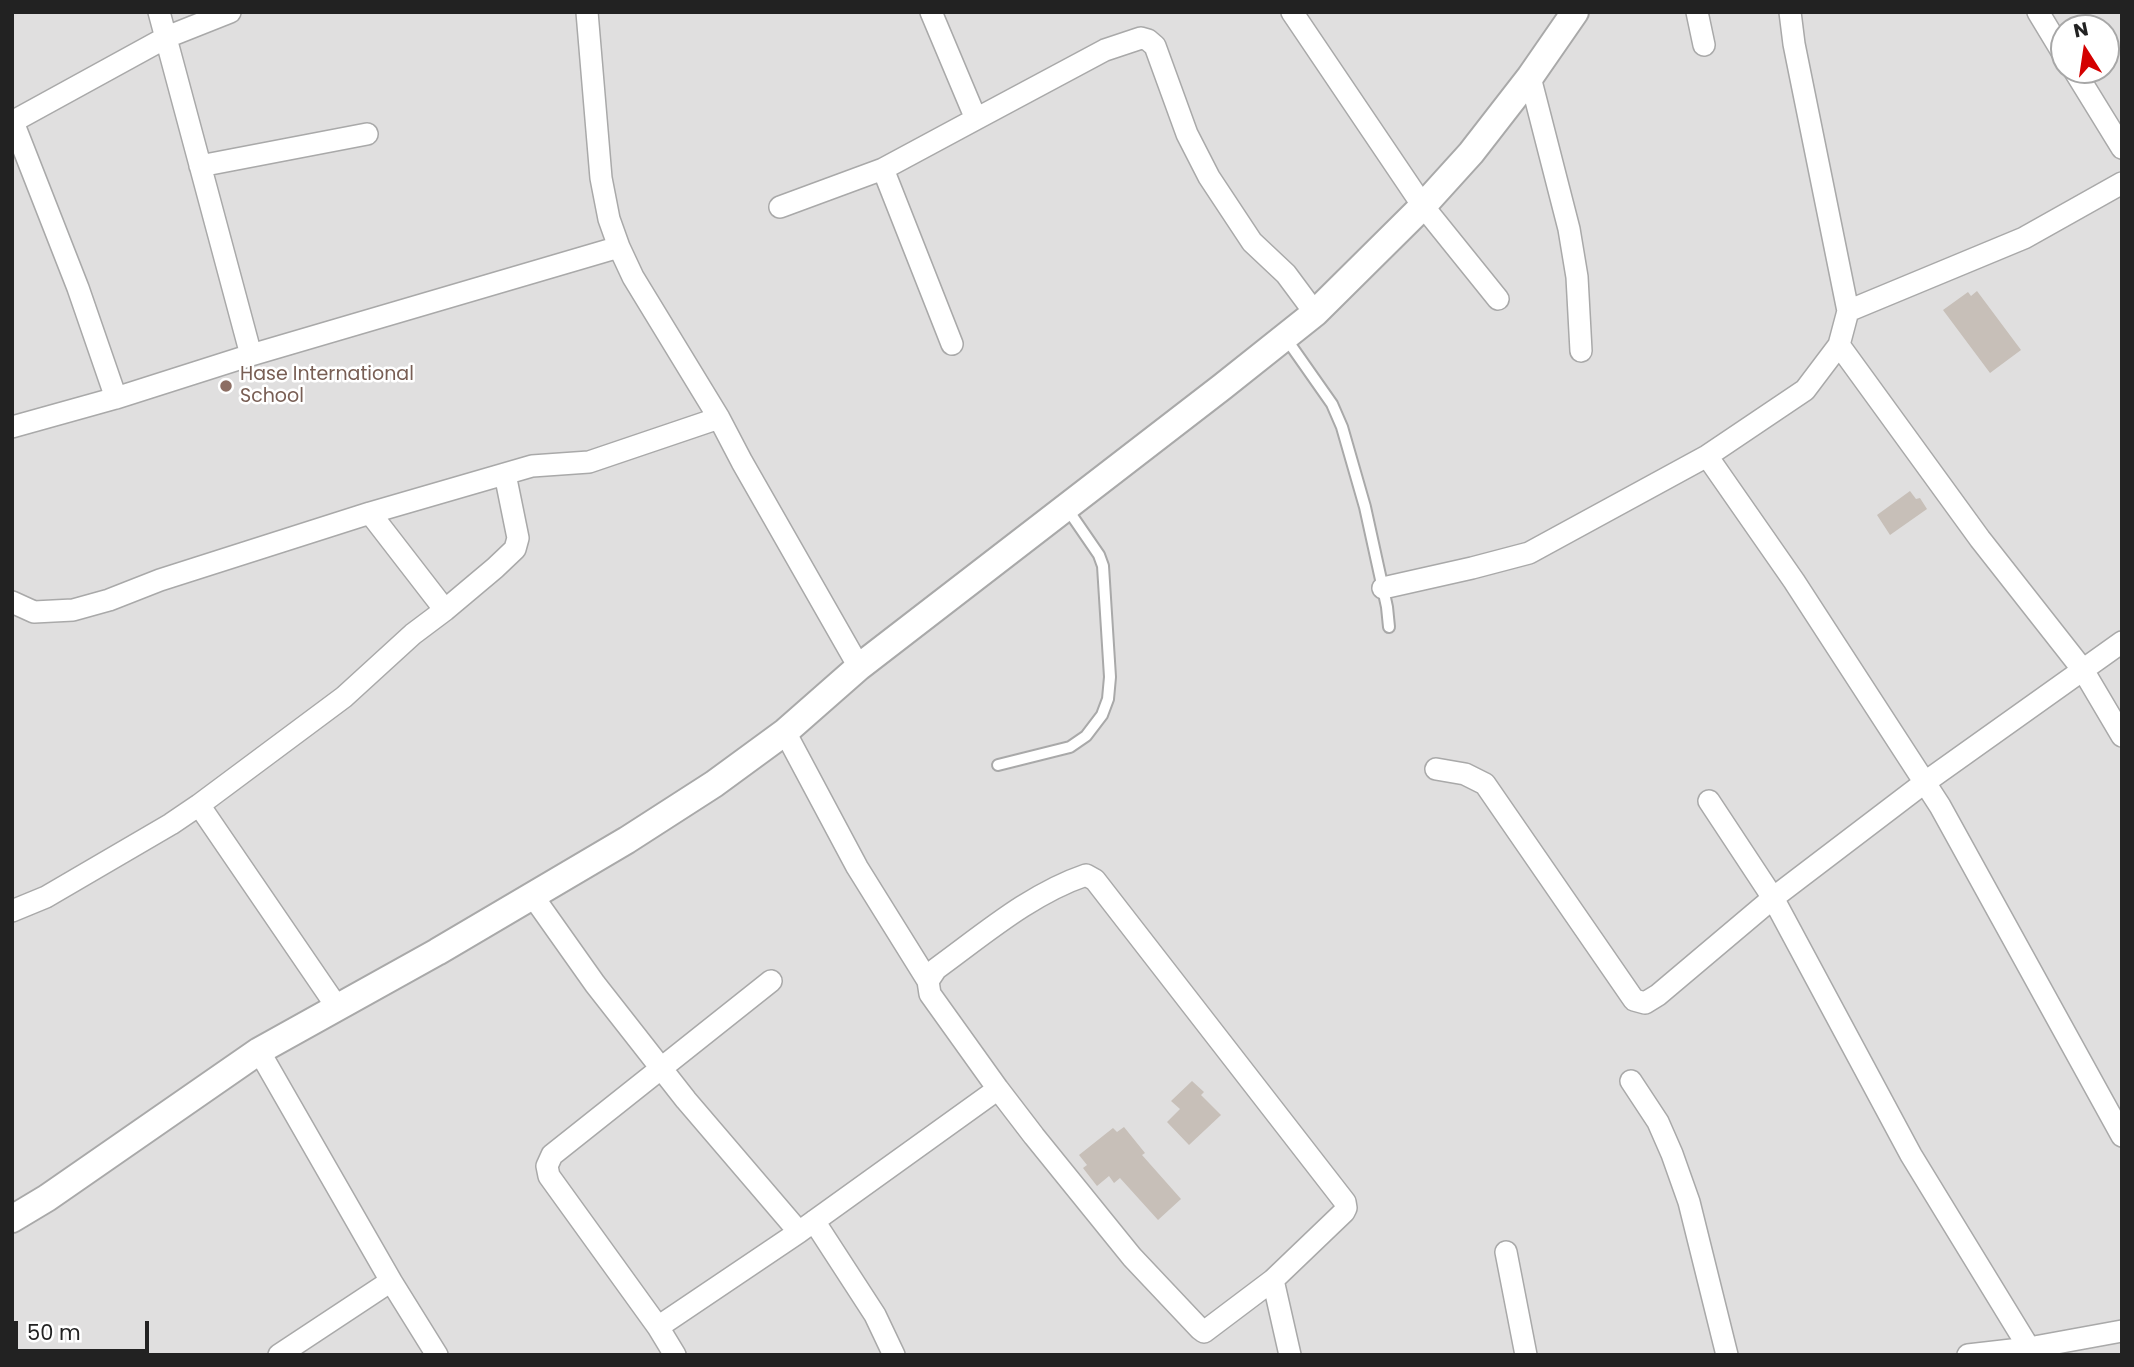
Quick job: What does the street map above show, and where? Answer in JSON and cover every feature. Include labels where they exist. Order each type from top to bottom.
[{"type":"street","points":[[159,12],[250,355]]},
{"type":"street","points":[[116,398],[78,288],[13,122],[167,37],[230,12]]},
{"type":"street","points":[[587,12],[601,178],[609,219],[619,247],[633,277],[719,418],[859,667]]},
{"type":"street","points":[[931,12],[976,119]]},
{"type":"street","points":[[1292,12],[1423,205],[1498,299]]},
{"type":"street","points":[[12,1219],[47,1198],[259,1051],[627,840],[714,785],[785,732],[859,667],[1315,313],[1471,153],[1530,77],[1575,12]]},
{"type":"street","points":[[1696,12],[1704,45]]},
{"type":"street","points":[[1383,588],[1529,552],[1707,456],[1805,390],[1839,345],[1848,311],[1794,44],[1790,12]]},
{"type":"street","points":[[2038,12],[2050,32]]},
{"type":"street","points":[[780,207],[883,169],[1105,50],[1141,38],[1155,46],[1187,134],[1209,177],[1252,242],[1286,274],[1315,313]]},
{"type":"street","points":[[1530,77],[1569,229],[1577,277],[1581,351]]},
{"type":"street","points":[[2083,84],[2122,148]]},
{"type":"street","points":[[200,166],[367,134]]},
{"type":"street","points":[[883,169],[952,344]]},
{"type":"street","points":[[1848,311],[2024,238],[2122,183]]},
{"type":"street","points":[[12,427],[619,247]]},
{"type":"street","points":[[1839,345],[1980,539],[2083,670],[2122,736]]},
{"type":"street","points":[[12,602],[34,612],[73,610],[370,513],[532,466],[589,461],[719,418]]},
{"type":"street","points":[[1707,456],[1794,581],[1940,806],[2122,1136]]},
{"type":"street","points":[[12,911],[46,897],[199,805],[344,697],[413,634],[515,549],[518,538],[505,474]]},
{"type":"street","points":[[370,513],[445,610]]},
{"type":"street","points":[[1436,769],[1465,774],[1485,784],[1634,1000],[1645,1003],[1773,898],[1924,783],[2122,642]]},
{"type":"street","points":[[785,732],[857,867],[928,981],[930,994],[998,1089],[1132,1257],[1200,1329],[1204,1332],[1209,1330],[1273,1280],[1344,1212],[1345,1202],[1095,880],[1086,875],[1017,910],[936,969],[928,981]]},
{"type":"street","points":[[1709,802],[1773,898],[1911,1155],[2029,1348]]},
{"type":"street","points":[[199,805],[338,1007]]},
{"type":"street","points":[[533,895],[595,984],[663,1069],[806,1227],[874,1315],[894,1355]]},
{"type":"street","points":[[675,1355],[658,1327],[549,1176],[547,1166],[552,1156],[771,981]]},
{"type":"street","points":[[259,1051],[391,1281],[437,1355]]},
{"type":"street","points":[[1631,1081],[1657,1122],[1689,1202],[1727,1355]]},
{"type":"street","points":[[658,1327],[806,1227],[998,1089]]},
{"type":"street","points":[[1506,1252],[1526,1355]]},
{"type":"street","points":[[1273,1280],[1290,1355]]},
{"type":"street","points":[[279,1355],[391,1281]]},
{"type":"street","points":[[1968,1355],[2121,1336]]},
{"type":"lane","points":[[1285,337],[1332,404],[1337,416],[1365,507],[1389,627]]},
{"type":"lane","points":[[998,765],[1070,747],[1086,736],[1101,715],[1108,699],[1110,677],[1103,566],[1099,555],[1066,507]]},
{"type":"shaded area","points":[[12,12],[2122,12],[2122,1355],[12,1355]]},
{"type":"building","points":[[1977,291],[2021,350],[1990,373],[1943,310],[1968,292],[1971,296]]},
{"type":"building","points":[[1910,491],[1916,499],[1920,498],[1927,509],[1890,535],[1877,515]]},
{"type":"building","points":[[1192,1081],[1204,1092],[1201,1095],[1221,1115],[1189,1145],[1167,1122],[1180,1109],[1171,1101]]},
{"type":"building","points":[[1124,1127],[1145,1153],[1142,1155],[1181,1199],[1158,1220],[1120,1178],[1114,1183],[1109,1176],[1097,1186],[1083,1168],[1087,1165],[1079,1155],[1113,1128],[1117,1132]]},
{"type":"place","name":"Hase International School","points":[[226,386]]}]
